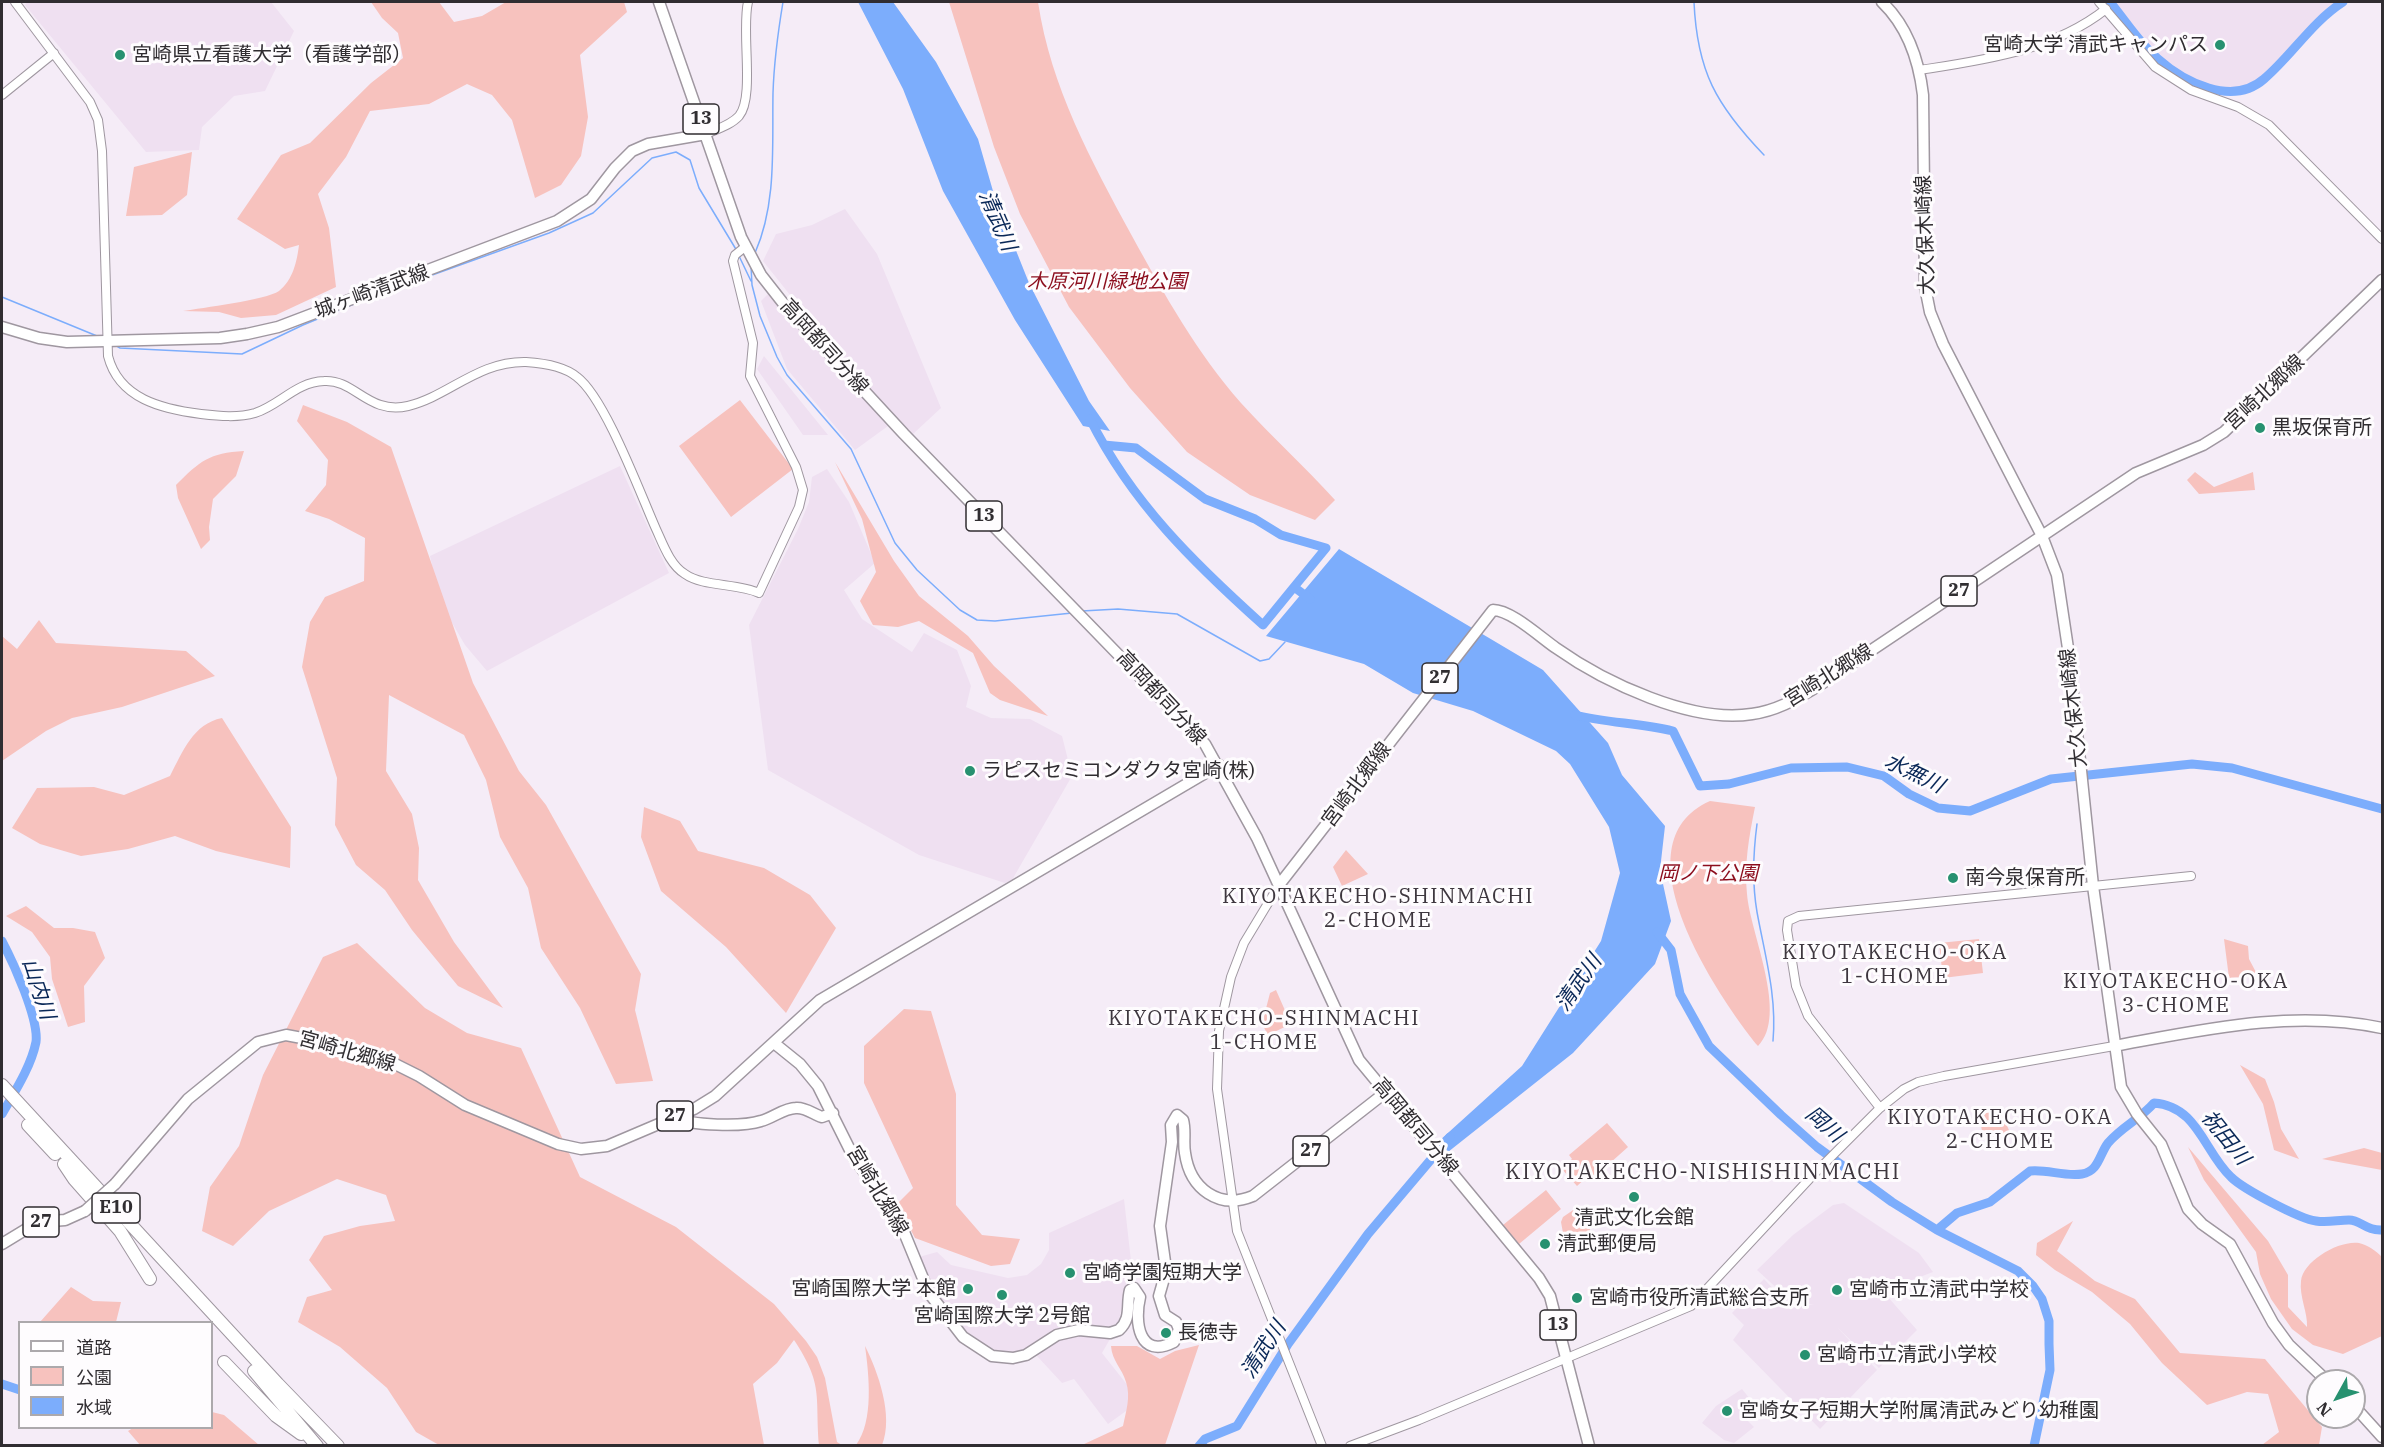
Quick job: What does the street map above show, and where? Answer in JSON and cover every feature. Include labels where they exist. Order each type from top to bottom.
[{"type":"highway","name":"E10","points":[[2,1085],[338,1446]]},
{"type":"highway","name":"E10","points":[[2,1097],[209,1321]]},
{"type":"highway","points":[[64,1164],[74,1179],[120,1231],[150,1279]]},
{"type":"highway","name":"E10","points":[[213,1325],[317,1446]]},
{"type":"highway","points":[[224,1362],[276,1416],[317,1446]]},
{"type":"main road","name":"高岡都司分線","points":[[659,2],[745,247],[768,285],[844,370],[1191,726],[1219,765],[1279,885],[1356,1054],[1539,1278],[1550,1296],[1589,1446]]},
{"type":"main road","name":"大久保木崎線","points":[[1882,2],[1898,20],[1920,70],[1923,95],[1924,265],[1930,312],[1943,344],[2043,536],[2057,575],[2094,886],[2121,1087],[2139,1116],[2161,1144],[2188,1209],[2202,1224],[2230,1244],[2273,1323],[2289,1345],[2314,1369]]},
{"type":"main road","name":"城ヶ崎清武線","points":[[2,327],[57,342],[104,342],[220,338],[278,327],[557,221],[591,199],[632,151],[648,144],[706,134]]},
{"type":"main road","name":"宮崎北郷線","points":[[1279,885],[1492,612],[1503,612],[1565,654],[1625,688],[1698,713],[1725,716],[1774,709],[1815,688],[2136,473],[2203,445],[2224,432],[2382,280]]},
{"type":"main road","name":"宮崎北郷線","points":[[2,1244],[38,1222],[66,1220],[85,1211],[115,1184],[188,1099],[247,1049],[258,1042],[280,1036],[318,1041],[395,1064],[482,1113],[572,1148],[588,1149],[607,1146],[674,1117],[721,1092],[820,1000],[1219,765]]},
{"type":"main road","points":[[2114,1046],[2238,1024],[2277,1021],[2341,1021],[2382,1028]]},
{"type":"main road","name":"宮崎北郷線","points":[[774,1042],[809,1074],[833,1113],[858,1164],[899,1220],[929,1293],[963,1337],[976,1347],[1001,1359],[1026,1355],[1057,1335],[1079,1330],[1110,1333],[1119,1330],[1128,1317],[1129,1297],[1134,1288],[1140,1297],[1137,1311],[1140,1333],[1148,1343],[1157,1347],[1174,1342],[1179,1329],[1176,1322],[1165,1315],[1159,1296],[1163,1282],[1161,1272],[1165,1262],[1160,1226],[1172,1142],[1171,1125],[1177,1115],[1183,1120],[1185,1155],[1194,1175],[1210,1195],[1219,1201],[1232,1202]]},
{"type":"main road","name":"27","points":[[1232,1202],[1253,1196],[1386,1092]]},
{"type":"main road","name":"27","points":[[674,1117],[685,1122],[745,1124],[772,1118],[790,1108],[799,1107],[822,1117],[833,1113]]},
{"type":"main road","points":[[2366,1419],[2382,1437]]},
{"type":"street","points":[[15,2],[90,102],[98,120],[102,151],[104,342],[114,374],[139,398],[169,409],[225,416],[256,413],[273,405],[300,386],[323,381],[339,383],[371,403],[390,407],[416,403],[474,374],[499,365],[525,362],[571,372],[586,384],[597,399],[673,561],[684,574],[759,593],[799,507],[803,490],[796,467],[750,376],[753,343],[733,261],[735,255],[745,247]]},
{"type":"street","points":[[706,134],[738,116],[747,99],[744,28],[748,2]]},
{"type":"street","points":[[2099,2],[2140,52],[2173,80],[2198,93],[2238,107],[2270,125],[2382,239]]},
{"type":"street","points":[[1920,70],[2051,42],[2091,21],[2106,9]]},
{"type":"street","points":[[2,95],[54,53]]},
{"type":"street","points":[[1880,1108],[1808,1016],[1796,986],[1787,930],[1788,921],[1799,916],[2192,876]]},
{"type":"street","points":[[1279,885],[1244,943],[1231,977],[1219,1031],[1217,1089],[1238,1231],[1322,1446]]},
{"type":"street","points":[[1350,1446],[1419,1420],[1691,1306],[1847,1139],[1904,1089],[1918,1082],[2114,1046]]},
{"type":"shaded area","points":[[27,2],[271,2],[294,31],[265,91],[234,96],[202,127],[199,150],[146,152],[25,5]]},
{"type":"shaded area","name":"宮崎大学 清武キャンパス","points":[[2111,2],[2340,2],[2318,19],[2253,84],[2236,91],[2213,88],[2191,79],[2157,56]]},
{"type":"shaded area","points":[[845,209],[877,254],[941,408],[913,434],[833,349],[763,261],[776,234],[812,225]]},
{"type":"shaded area","points":[[768,294],[888,426],[855,450],[787,369],[761,301]]},
{"type":"shaded area","points":[[764,356],[828,435],[803,435],[757,369]]},
{"type":"shaded area","points":[[620,466],[669,573],[487,671],[465,645],[440,602],[430,556]]},
{"type":"shaded area","points":[[827,469],[849,502],[875,563],[844,590],[862,619],[912,652],[924,633],[957,650],[971,686],[966,707],[991,718],[1030,719],[1062,736],[1072,776],[1012,880],[1005,883],[919,855],[768,770],[749,625],[798,529],[809,502],[812,477]]},
{"type":"shaded area","points":[[1124,1199],[1131,1261],[1118,1325],[1102,1353],[1140,1401],[1108,1424],[1074,1379],[1062,1383],[1037,1356],[1003,1354],[976,1343],[940,1299],[919,1257],[937,1252],[951,1265],[1008,1278],[1027,1275],[1041,1264],[1049,1250],[1049,1233]]},
{"type":"shaded area","points":[[1844,1203],[1919,1253],[1933,1272],[1904,1283],[1887,1296],[1917,1330],[1879,1368],[1837,1327],[1877,1370],[1820,1429],[1733,1340],[1744,1325],[1732,1313],[1764,1279],[1791,1308],[1814,1304],[1794,1304],[1757,1270],[1793,1235],[1833,1205]]},
{"type":"shaded area","name":"宮崎女子短期大学附属清武みどり幼稚園","points":[[1742,1389],[1750,1399],[1742,1407],[1743,1416],[1754,1427],[1734,1443],[1724,1440],[1702,1423],[1716,1406]]},
{"type":"green space","points":[[371,2],[439,2],[454,22],[482,16],[506,2],[624,2],[627,12],[580,55],[588,117],[581,156],[561,185],[535,198],[512,120],[492,95],[467,84],[429,104],[370,111],[346,157],[318,194],[329,228],[336,287],[276,315],[241,318],[219,312],[183,311],[261,298],[279,291],[288,281],[299,245],[285,249],[237,219],[281,155],[310,143],[371,83],[403,58],[398,33],[382,18]]},
{"type":"green space","name":"木原河川緑地公園","points":[[949,2],[1038,2],[1052,64],[1074,123],[1117,208],[1169,301],[1210,364],[1241,403],[1335,500],[1315,520],[1250,495],[1187,452],[1130,388],[1069,307],[1020,214],[994,147]]},
{"type":"green space","points":[[192,152],[187,195],[162,215],[126,216],[134,167]]},
{"type":"green space","points":[[740,400],[793,469],[731,517],[679,446]]},
{"type":"green space","points":[[303,405],[347,422],[391,447],[473,683],[519,771],[546,805],[641,974],[635,1010],[653,1081],[616,1084],[580,1008],[541,948],[528,888],[500,837],[486,780],[464,735],[389,695],[386,771],[412,814],[419,848],[418,880],[454,942],[503,1008],[458,986],[412,930],[385,890],[356,865],[335,825],[337,778],[302,667],[310,622],[325,597],[364,581],[365,538],[329,519],[305,511],[326,485],[328,460],[297,421]]},
{"type":"green space","points":[[244,451],[236,476],[213,499],[209,527],[210,540],[201,549],[178,498],[176,485],[199,464],[213,456]]},
{"type":"green space","points":[[835,462],[894,561],[919,596],[968,636],[994,666],[1048,716],[1000,700],[990,693],[973,653],[919,621],[898,627],[873,625],[860,601],[876,572],[862,519]]},
{"type":"green space","points":[[2195,472],[2214,487],[2253,472],[2255,490],[2199,494],[2187,480]]},
{"type":"green space","points":[[39,620],[56,643],[186,651],[215,676],[122,707],[72,718],[46,731],[2,761],[2,636],[17,649]]},
{"type":"green space","points":[[222,718],[291,827],[290,868],[216,851],[175,836],[128,849],[81,856],[40,844],[12,828],[37,788],[94,787],[124,795],[170,776],[196,732],[212,721]]},
{"type":"green space","name":"岡ノ下公園","points":[[1710,801],[1755,807],[1749,840],[1746,883],[1769,995],[1770,1015],[1767,1032],[1758,1046],[1720,993],[1700,958],[1683,921],[1672,884],[1671,850],[1683,822]]},
{"type":"green space","points":[[644,807],[680,821],[698,851],[764,868],[810,895],[836,928],[786,1013],[726,947],[661,891],[641,837]]},
{"type":"green space","points":[[1346,850],[1368,874],[1342,886],[1333,867]]},
{"type":"green space","points":[[26,906],[54,928],[73,928],[95,932],[105,958],[84,986],[85,1022],[68,1027],[52,979],[50,957],[32,932],[6,916]]},
{"type":"green space","points":[[1979,939],[1983,973],[1943,978],[1939,943]]},
{"type":"green space","points":[[2224,939],[2248,946],[2249,959],[2258,976],[2229,978]]},
{"type":"green space","points":[[357,943],[425,1008],[467,1033],[521,1048],[580,1177],[676,1227],[774,1304],[817,1357],[825,1378],[837,1442],[842,1445],[819,1445],[814,1380],[804,1355],[794,1340],[777,1363],[753,1384],[764,1445],[439,1445],[416,1432],[387,1388],[340,1347],[298,1322],[307,1297],[332,1290],[309,1260],[324,1236],[360,1226],[395,1221],[386,1195],[337,1179],[269,1211],[233,1246],[202,1231],[210,1187],[239,1146],[263,1075],[323,957]]},
{"type":"green space","points":[[1276,990],[1291,1024],[1268,1035],[1262,1024],[1270,993]]},
{"type":"green space","points":[[904,1009],[931,1011],[956,1094],[956,1205],[982,1235],[1020,1239],[1010,1264],[991,1266],[915,1238],[897,1204],[913,1188],[864,1083],[864,1046]]},
{"type":"green space","points":[[2240,1065],[2265,1079],[2281,1129],[2299,1159],[2274,1150],[2263,1104]]},
{"type":"green space","points":[[2000,1109],[2011,1135],[1991,1145],[1982,1131],[1979,1114]]},
{"type":"green space","points":[[1607,1123],[1628,1147],[1591,1180],[1587,1177],[1577,1186],[1561,1168],[1572,1159],[1569,1155]]},
{"type":"green space","points":[[2188,1147],[2268,1241],[2288,1275],[2288,1307],[2307,1327],[2301,1281],[2308,1266],[2315,1259],[2332,1248],[2351,1243],[2366,1245],[2382,1257],[2382,1336],[2343,1354],[2313,1345],[2292,1329],[2271,1299],[2260,1274],[2256,1252],[2204,1180]]},
{"type":"green space","points":[[2364,1148],[2382,1153],[2382,1170],[2322,1159]]},
{"type":"green space","points":[[1546,1190],[1561,1209],[1519,1244],[1503,1225]]},
{"type":"green space","points":[[1579,1206],[1588,1218],[1591,1236],[1584,1245],[1567,1255],[1561,1222],[1563,1217]]},
{"type":"green space","points":[[2073,1221],[2057,1251],[2095,1281],[2135,1299],[2180,1353],[2265,1359],[2306,1408],[2306,1429],[2322,1429],[2319,1445],[2262,1445],[2279,1432],[2268,1394],[2247,1392],[2207,1405],[2162,1363],[2130,1324],[2092,1292],[2055,1270],[2036,1255],[2037,1243]]},
{"type":"green space","points":[[71,1287],[93,1301],[121,1302],[116,1321],[41,1321]]},
{"type":"green space","points":[[1199,1345],[1165,1445],[1082,1445],[1123,1426],[1128,1393],[1111,1346],[1137,1346],[1160,1359],[1175,1351]]},
{"type":"green space","points":[[865,1346],[883,1394],[886,1421],[882,1445],[856,1445],[862,1435],[868,1411],[869,1384]]},
{"type":"green space","points":[[213,1412],[224,1415],[259,1445],[140,1445],[128,1431],[131,1429],[213,1429]]},
{"type":"water","points":[[858,2],[893,2],[936,62],[978,139],[995,198],[1029,283],[1089,401],[1110,431],[1083,426],[1015,320],[943,191],[903,89]]},
{"type":"water","points":[[1339,549],[1543,670],[1608,743],[1622,775],[1665,826],[1660,870],[1671,921],[1655,964],[1573,1053],[1448,1152],[1439,1141],[1522,1066],[1601,941],[1620,873],[1609,827],[1570,764],[1556,751],[1473,711],[1413,693],[1364,664],[1266,636]]},
{"type":"waterway","points":[[755,253],[762,234],[770,194],[774,70],[783,2]]},
{"type":"waterway","points":[[1694,2],[1699,48],[1712,86],[1733,120],[1764,155]]},
{"type":"waterway","points":[[2110,2],[2144,45],[2168,67],[2194,83],[2223,91],[2238,91],[2251,87],[2264,79],[2322,19],[2343,2]]},
{"type":"waterway","points":[[371,297],[549,233],[593,213],[652,158],[676,152],[690,160],[699,188],[737,251]]},
{"type":"waterway","points":[[739,256],[751,281]]},
{"type":"waterway","points":[[751,266],[752,285],[760,316],[777,357],[787,375],[851,449],[895,543],[917,570],[960,610],[977,620],[995,621],[1072,613]]},
{"type":"waterway","points":[[2,297],[97,336]]},
{"type":"waterway","points":[[115,345],[120,348],[242,354],[361,301]]},
{"type":"waterway","name":"清武川","points":[[1090,419],[1125,478],[1145,505],[1189,555],[1263,625],[1294,587],[1310,599]]},
{"type":"waterway","name":"清武川","points":[[1104,445],[1136,448],[1205,499],[1255,519],[1281,535],[1326,548],[1294,587]]},
{"type":"waterway","points":[[1082,611],[1118,609],[1177,614],[1260,661],[1269,659],[1285,642]]},
{"type":"waterway","name":"水無川","points":[[1575,715],[1673,731],[1700,786],[1729,784],[1791,768],[1847,767],[1884,776],[1909,794],[1938,808],[1970,811],[2051,779],[2192,764],[2232,768],[2382,809]]},
{"type":"waterway","points":[[1757,824],[1754,890],[1772,992],[1773,1041]]},
{"type":"waterway","name":"岡川","points":[[1657,932],[1671,950],[1680,994],[1709,1046],[1781,1115],[1817,1147],[1892,1202],[1937,1230],[2018,1271],[2033,1286],[2042,1299],[2049,1321],[2050,1370],[2034,1446]]},
{"type":"waterway","name":"山内川","points":[[2,941],[29,1005],[36,1032],[34,1051],[17,1089],[2,1114]]},
{"type":"waterway","name":"祝田川","points":[[1937,1230],[1957,1213],[1990,1202],[2030,1171],[2069,1175],[2092,1170],[2108,1143],[2154,1103],[2169,1106],[2181,1112],[2191,1121],[2231,1177],[2259,1196],[2308,1219],[2324,1222],[2353,1220],[2372,1229],[2382,1230]]},
{"type":"waterway","name":"清武川","points":[[1199,1446],[1205,1439],[1237,1426],[1288,1344],[1368,1234],[1450,1137]]},
{"type":"waterway","name":"山内川","points":[[2,1384],[18,1389]]},
{"type":"place","name":"宮崎大学 清武キャンパス","points":[[2220,45]]},
{"type":"place","name":"宮崎県立看護大学（看護学部）","points":[[120,55]]},
{"type":"place","name":"黒坂保育所","points":[[2260,428]]},
{"type":"place","name":"ラピスセミコンダクタ宮崎(株)","points":[[970,771]]},
{"type":"place","name":"南今泉保育所","points":[[1953,878]]},
{"type":"place","name":"清武文化会館","points":[[1634,1197]]},
{"type":"place","name":"清武郵便局","points":[[1545,1244]]},
{"type":"place","name":"宮崎学園短期大学","points":[[1070,1273]]},
{"type":"place","name":"宮崎国際大学 本館","points":[[968,1289]]},
{"type":"place","name":"宮崎市立清武中学校","points":[[1837,1290]]},
{"type":"place","name":"宮崎国際大学 2号館","points":[[1002,1295]]},
{"type":"place","name":"宮崎市役所清武総合支所","points":[[1577,1298]]},
{"type":"place","name":"長徳寺","points":[[1166,1333]]},
{"type":"place","name":"宮崎市立清武小学校","points":[[1805,1355]]},
{"type":"place","name":"宮崎女子短期大学附属清武みどり幼稚園","points":[[1727,1411]]},
{"type":"district","name":"KIYOTAKECHO-SHINMACHI 2-CHOME","points":[[1378,909]]},
{"type":"district","name":"KIYOTAKECHO-OKA 1-CHOME","points":[[1895,965]]},
{"type":"district","name":"KIYOTAKECHO-OKA 3-CHOME","points":[[2176,994]]},
{"type":"district","name":"KIYOTAKECHO-SHINMACHI 1-CHOME","points":[[1264,1031]]},
{"type":"district","name":"KIYOTAKECHO-OKA 2-CHOME","points":[[2000,1130]]},
{"type":"district","name":"KIYOTAKECHO-NISHISHINMACHI","points":[[1703,1173]]}]
